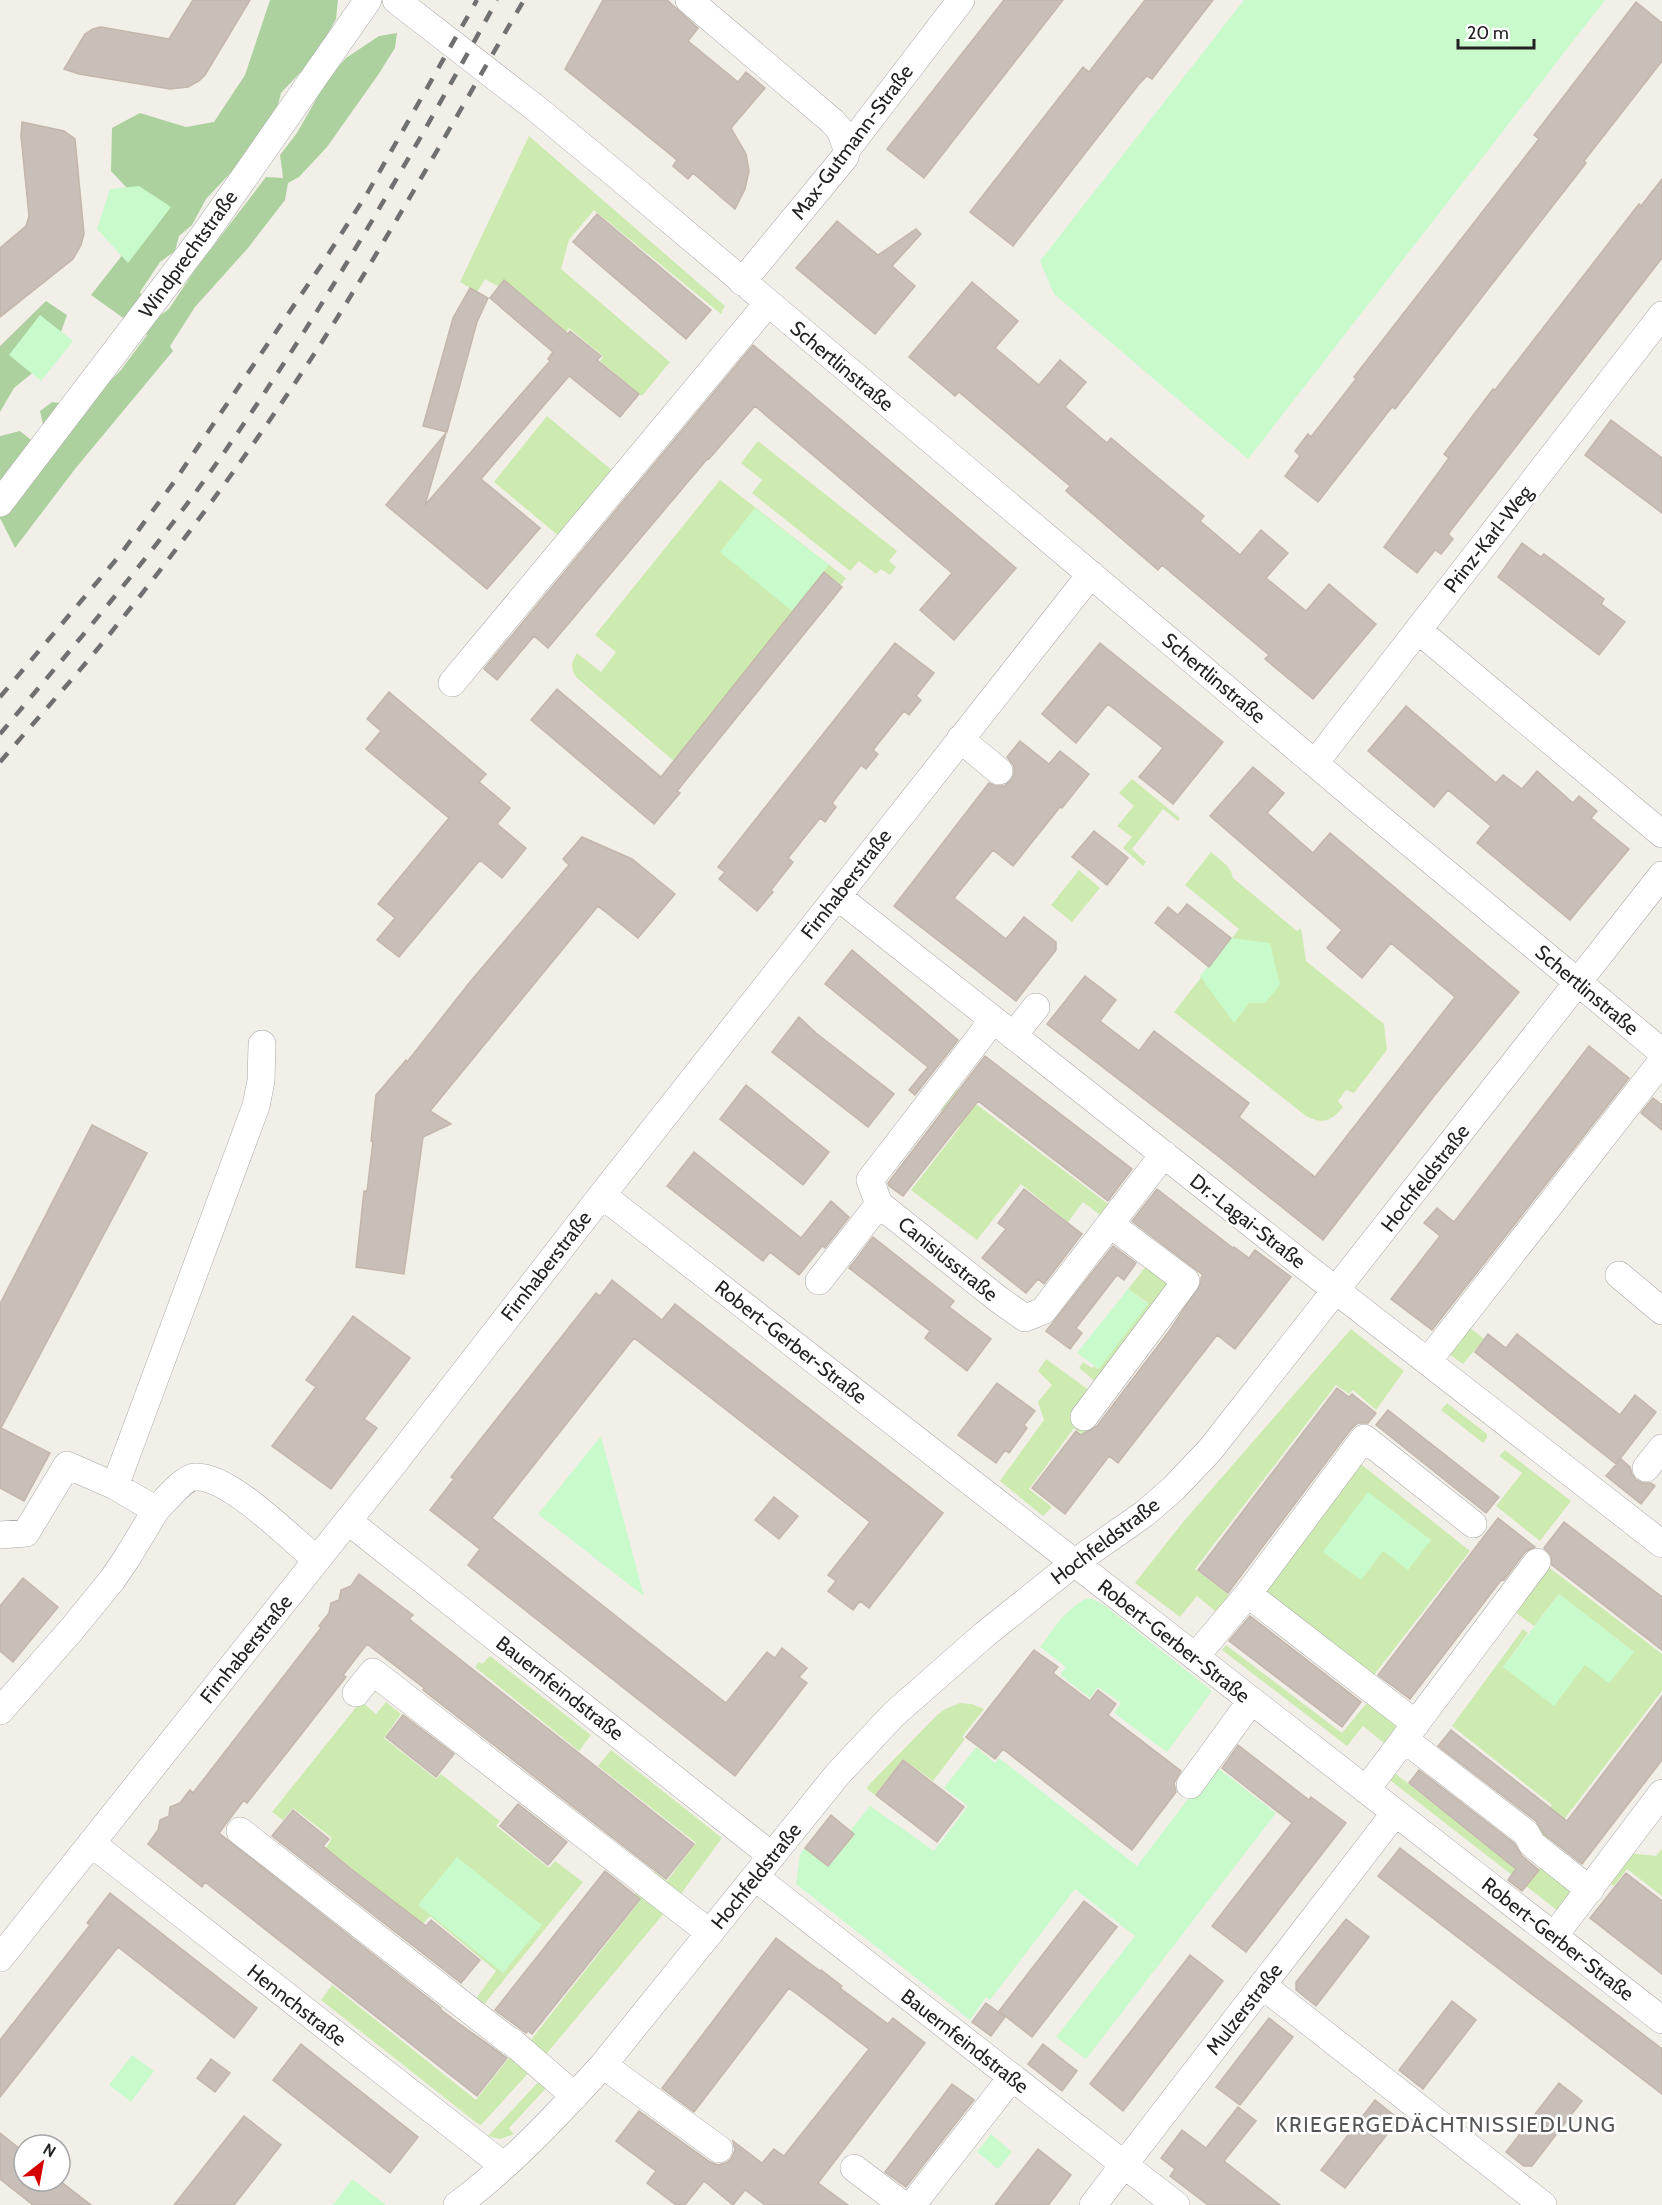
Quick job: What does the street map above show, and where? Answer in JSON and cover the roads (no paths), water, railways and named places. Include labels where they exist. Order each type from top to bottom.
[{"type":"street","name":"Windprechtstraße","points":[[0,503],[204,235],[368,0]]},
{"type":"street","name":"Schertlinstraße","points":[[396,0],[538,110],[1662,1052]]},
{"type":"street","points":[[689,0],[754,45],[807,87],[840,130],[847,148]]},
{"type":"street","name":"Max-Gutmann-Straße","points":[[742,282],[844,157],[847,148],[961,0]]},
{"type":"street","points":[[452,683],[768,303]]},
{"type":"street","name":"Prinz-Karl-Weg","points":[[1315,763],[1662,315]]},
{"type":"street","name":"Firnhaberstraße","points":[[0,1958],[348,1521],[1091,574]]},
{"type":"street","points":[[1418,630],[1662,834]]},
{"type":"street","points":[[960,739],[999,771]]},
{"type":"street","name":"Hochfeldstraße","points":[[457,2205],[504,2166],[603,2065],[837,1775],[894,1714],[984,1635],[1074,1563],[1143,1514],[1174,1488],[1210,1450],[1662,875]]},
{"type":"street","name":"Dr.-Lagai-Straße","points":[[837,896],[1662,1544]]},
{"type":"street","points":[[1003,1028],[1036,1006]]},
{"type":"street","name":"Canisiusstraße","points":[[1003,1028],[870,1180],[879,1204],[991,1294],[1025,1318],[1043,1311],[1164,1154]]},
{"type":"street","points":[[115,1486],[256,1106],[261,1081],[262,1044]]},
{"type":"street","points":[[1428,1361],[1662,1061]]},
{"type":"street","name":"Robert-Gerber-Straße","points":[[602,1195],[1662,2020]]},
{"type":"street","points":[[819,1281],[879,1204]]},
{"type":"street","points":[[1084,1417],[1186,1281],[1110,1224]]},
{"type":"street","points":[[1619,1275],[1662,1311]]},
{"type":"street","points":[[1195,1656],[1248,1593],[1364,1438],[1473,1524]]},
{"type":"street","points":[[0,1535],[26,1533],[67,1465],[115,1486],[156,1510]]},
{"type":"street","points":[[0,1711],[112,1580],[156,1510],[186,1480],[194,1476],[212,1480],[240,1495],[317,1560]]},
{"type":"street","name":"Bauernfeindstraße","points":[[348,1521],[772,1856]]},
{"type":"street","points":[[1366,1790],[1537,1562]]},
{"type":"street","points":[[1248,1593],[1526,1833],[1532,1844],[1590,1890]]},
{"type":"street","points":[[356,1694],[374,1672],[710,1933]]},
{"type":"street","points":[[1190,1785],[1251,1701]]},
{"type":"street","points":[[1554,1936],[1662,1793]]},
{"type":"street","name":"Mulzerstraße","points":[[1093,2205],[1395,1813]]},
{"type":"street","points":[[240,1831],[510,2041],[575,2096]]},
{"type":"street","name":"Hennchstraße","points":[[91,1843],[504,2166]]},
{"type":"street","name":"Bauernfeindstraße","points":[[755,1877],[1176,2205]]},
{"type":"street","points":[[1262,1985],[1543,2205]]},
{"type":"street","points":[[603,2065],[719,2149]]},
{"type":"street","points":[[912,2205],[1012,2077]]},
{"type":"street","points":[[854,2168],[903,2205]]},
{"type":"railway","points":[[0,697],[120,555],[174,482],[368,192],[477,0]]},
{"type":"railway","points":[[0,734],[114,597],[223,454],[332,288],[433,116],[497,0]]},
{"type":"railway","points":[[0,762],[137,600],[218,493],[270,419],[373,260],[524,0]]},
{"type":"district","name":"KRIEGERGEDÄCHTNISSIEDLUNG","points":[[1446,2125]]}]
